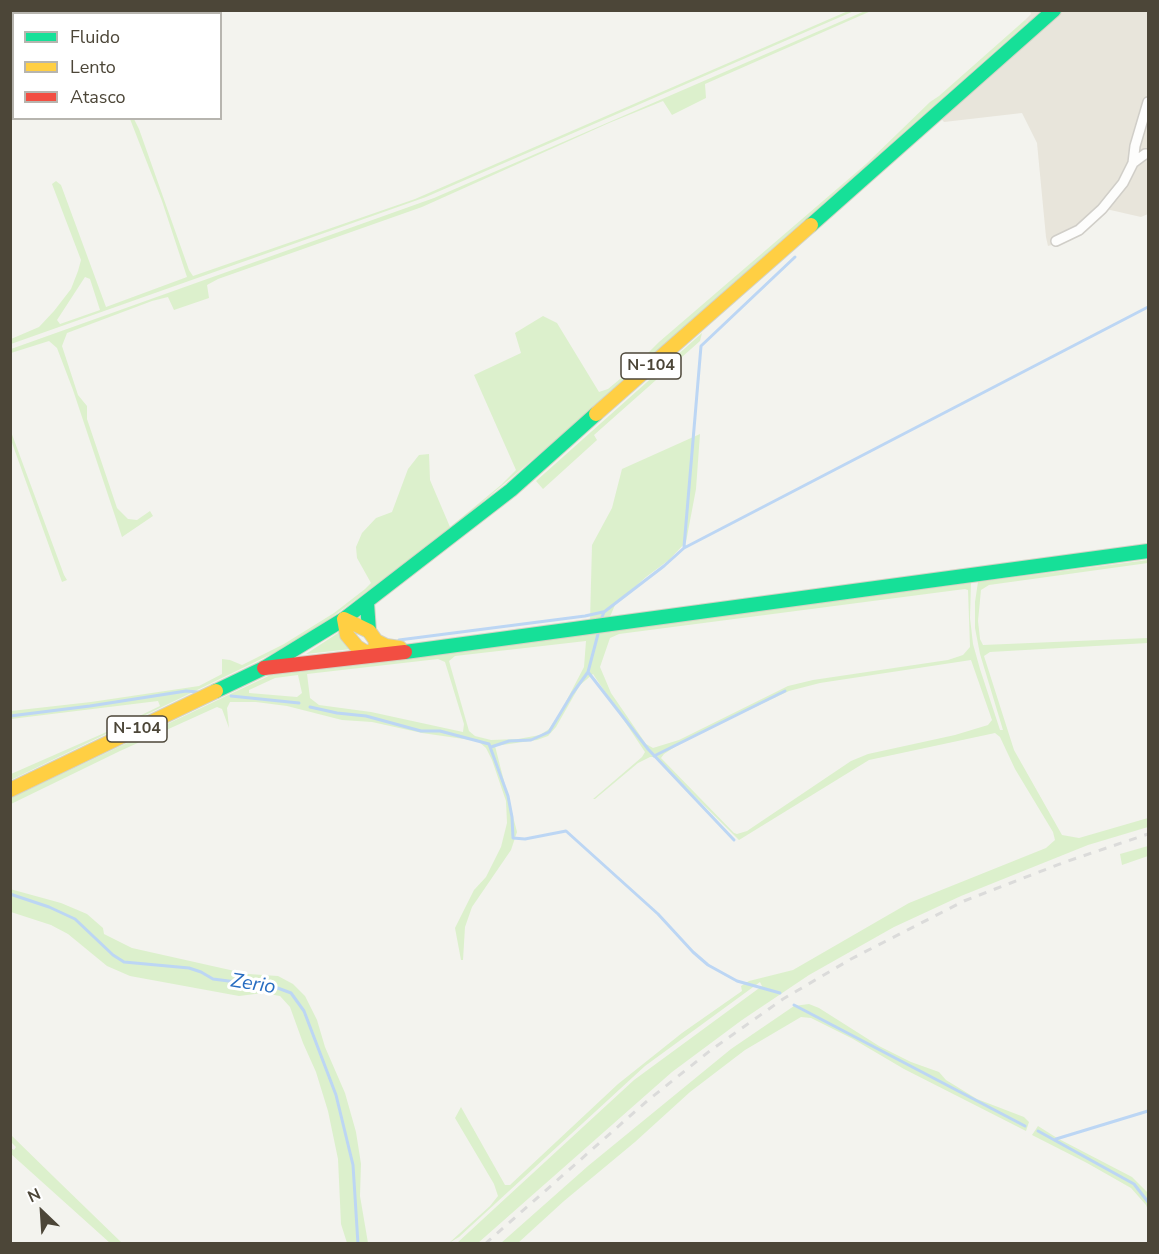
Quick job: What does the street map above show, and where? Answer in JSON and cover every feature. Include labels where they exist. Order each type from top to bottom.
[{"type":"main road","name":"N-104","points":[[10,790],[264,668],[367,603],[511,490],[1041,15],[1054,10]]},
{"type":"main road","points":[[264,668],[371,645],[412,649],[1149,551]]},
{"type":"main road","points":[[344,619],[347,635],[357,647],[365,652],[371,645],[367,603]]},
{"type":"main road","points":[[344,619],[371,645]]},
{"type":"street","points":[[1056,241],[1079,230],[1102,209],[1123,183],[1133,163],[1135,146],[1149,102]]},
{"type":"street","points":[[1133,163],[1145,154],[1149,154]]},
{"type":"shaded area","points":[[1030,11],[1148,11],[1148,214],[1141,217],[1106,209],[1079,235],[1048,246],[1037,143],[1022,113],[944,122],[934,111],[1031,25],[1025,20],[1031,14]]},
{"type":"green space","points":[[11,10],[42,10],[40,12],[12,12],[11,39]]},
{"type":"green space","points":[[848,11],[854,11],[426,197],[11,344],[11,339],[39,327],[54,311],[71,289],[78,271],[81,260],[52,184],[56,181],[61,185],[106,307],[187,277],[162,201],[130,120],[134,120],[139,129],[193,276],[415,199]],"holes":[[[85,277],[90,279],[100,310],[60,324],[57,320]]]},
{"type":"green space","points":[[865,11],[871,11],[705,84],[706,98],[672,115],[663,101],[422,207],[218,279],[207,285],[209,298],[174,310],[168,297],[67,333],[62,346],[78,395],[87,406],[87,419],[117,508],[128,519],[137,520],[150,511],[153,516],[122,537],[57,348],[49,341],[11,353],[11,349],[434,198]]},
{"type":"green space","points":[[1025,20],[1028,22],[562,435],[442,536],[328,620],[284,648],[11,780],[11,774],[160,706],[158,701],[11,719],[11,711],[199,686],[222,674],[222,659],[242,665],[284,644],[334,613],[365,589],[371,583],[357,558],[356,547],[362,533],[376,518],[392,512],[408,469],[419,455],[429,454],[430,480],[450,527],[516,470],[474,375],[521,353],[515,333],[543,316],[557,323],[599,392],[608,389],[659,342],[866,164],[930,102]]},
{"type":"green space","points":[[702,333],[700,341],[594,435],[597,440],[543,489],[536,481]]},
{"type":"green space","points":[[10,429],[67,580],[62,582],[11,440]]},
{"type":"green space","points":[[700,434],[696,489],[686,542],[669,560],[615,605],[609,619],[590,621],[592,545],[612,508],[622,469]]},
{"type":"green space","points":[[1148,560],[1148,563],[989,585],[981,590],[978,621],[983,645],[1148,638],[1148,643],[990,652],[984,656],[1014,750],[1062,835],[1079,838],[1148,818],[1148,827],[1088,845],[961,896],[894,927],[809,975],[742,1020],[672,1072],[478,1243],[457,1243],[634,1080],[762,986],[760,982],[645,1066],[459,1237],[449,1243],[498,1196],[494,1184],[455,1118],[461,1107],[505,1185],[510,1185],[618,1084],[682,1033],[742,991],[741,986],[749,981],[793,970],[909,903],[1046,848],[1055,840],[1053,832],[1015,769],[1000,737],[995,733],[869,760],[739,840],[655,757],[638,763],[593,799],[645,752],[593,674],[580,685],[556,727],[548,736],[537,740],[495,746],[517,832],[511,850],[472,907],[465,927],[463,960],[461,960],[455,928],[474,890],[486,877],[501,847],[507,823],[506,801],[492,760],[486,748],[478,741],[422,733],[372,722],[342,720],[287,706],[256,702],[230,702],[227,708],[229,728],[222,709],[217,707],[11,804],[11,798],[279,671],[492,647],[971,583],[970,618],[973,644],[1000,730],[1003,730],[980,654],[975,628],[978,582]],"holes":[[[965,589],[968,590],[970,647],[963,655],[948,660],[813,680],[788,686],[679,740],[653,748],[646,744],[611,693],[600,667],[610,638],[619,634]],[[586,641],[584,667],[549,729],[540,735],[518,739],[491,740],[475,736],[469,731],[449,661],[455,656]],[[438,659],[445,662],[464,724],[463,732],[371,712],[319,705],[310,698],[307,674]],[[971,660],[992,720],[988,725],[955,735],[868,754],[851,761],[747,831],[734,833],[661,758],[687,739],[789,691],[820,683]],[[298,675],[302,693],[297,697],[249,693],[249,690],[275,678]]]},
{"type":"green space","points":[[341,631],[351,649],[306,654]]},
{"type":"green space","points":[[1148,846],[1148,856],[1122,865],[1120,854]]},
{"type":"green space","points":[[10,889],[61,903],[87,914],[103,928],[104,934],[132,948],[248,974],[278,976],[293,984],[305,996],[317,1020],[325,1047],[345,1093],[356,1132],[361,1164],[360,1196],[368,1243],[347,1243],[341,1224],[338,1159],[328,1111],[316,1072],[290,1007],[280,996],[263,993],[239,996],[130,976],[107,966],[68,934],[51,925],[11,912]]},
{"type":"green space","points":[[809,1004],[879,1046],[911,1062],[939,1072],[946,1080],[977,1099],[1024,1117],[1029,1122],[1026,1131],[904,1069],[853,1039],[811,1018],[801,1017],[745,1050],[690,1092],[518,1243],[501,1243],[588,1166],[731,1049],[794,1006]]},
{"type":"green space","points":[[1038,1126],[1132,1177],[1148,1193],[1148,1210],[1131,1188],[1032,1135]]},
{"type":"green space","points":[[11,1135],[122,1243],[110,1243],[11,1154],[11,1148],[14,1150],[16,1147],[11,1142]]},
{"type":"waterway","points":[[684,547],[701,346],[795,257]]},
{"type":"waterway","points":[[602,617],[604,612],[684,548],[1148,307]]},
{"type":"waterway","points":[[399,640],[603,612]]},
{"type":"waterway","points":[[491,747],[509,741],[531,740],[549,732],[588,672],[598,634]]},
{"type":"waterway","points":[[588,672],[648,749],[734,840]]},
{"type":"waterway","points":[[10,716],[186,691],[198,692]]},
{"type":"waterway","points":[[654,756],[785,691]]},
{"type":"waterway","points":[[231,696],[299,703]]},
{"type":"waterway","points":[[310,707],[366,716],[421,731],[440,731],[489,744],[508,796],[513,838],[525,839],[566,831],[658,914],[708,965],[737,981],[780,993]]},
{"type":"waterway","name":"Zerio","points":[[10,894],[49,907],[75,919],[113,955],[124,962],[189,968],[213,979],[275,987],[291,993],[304,1011],[336,1095],[353,1165],[358,1244]]},
{"type":"waterway","points":[[794,1005],[1025,1126]]},
{"type":"waterway","points":[[1056,1139],[1148,1111]]},
{"type":"waterway","points":[[1038,1131],[1134,1184],[1148,1202]]},
{"type":"railway","points":[[485,1244],[647,1101],[711,1050],[783,999],[851,959],[964,901],[1065,862],[1148,834]]},
{"type":"traffic: fast","points":[[811,225],[1054,10]]},
{"type":"traffic: fast","points":[[216,691],[264,668],[344,619],[511,490],[596,414]]},
{"type":"traffic: fast","points":[[405,652],[1148,551]]},
{"type":"traffic: fast","points":[[367,603],[369,631]]},
{"type":"traffic: slow","points":[[596,414],[811,225]]},
{"type":"traffic: slow","points":[[376,641],[375,649],[370,652],[357,647],[347,635],[344,619],[369,631],[376,641],[386,646],[400,648]]},
{"type":"traffic: slow","points":[[10,790],[216,691]]},
{"type":"traffic: jam","points":[[264,668],[405,652]]}]
